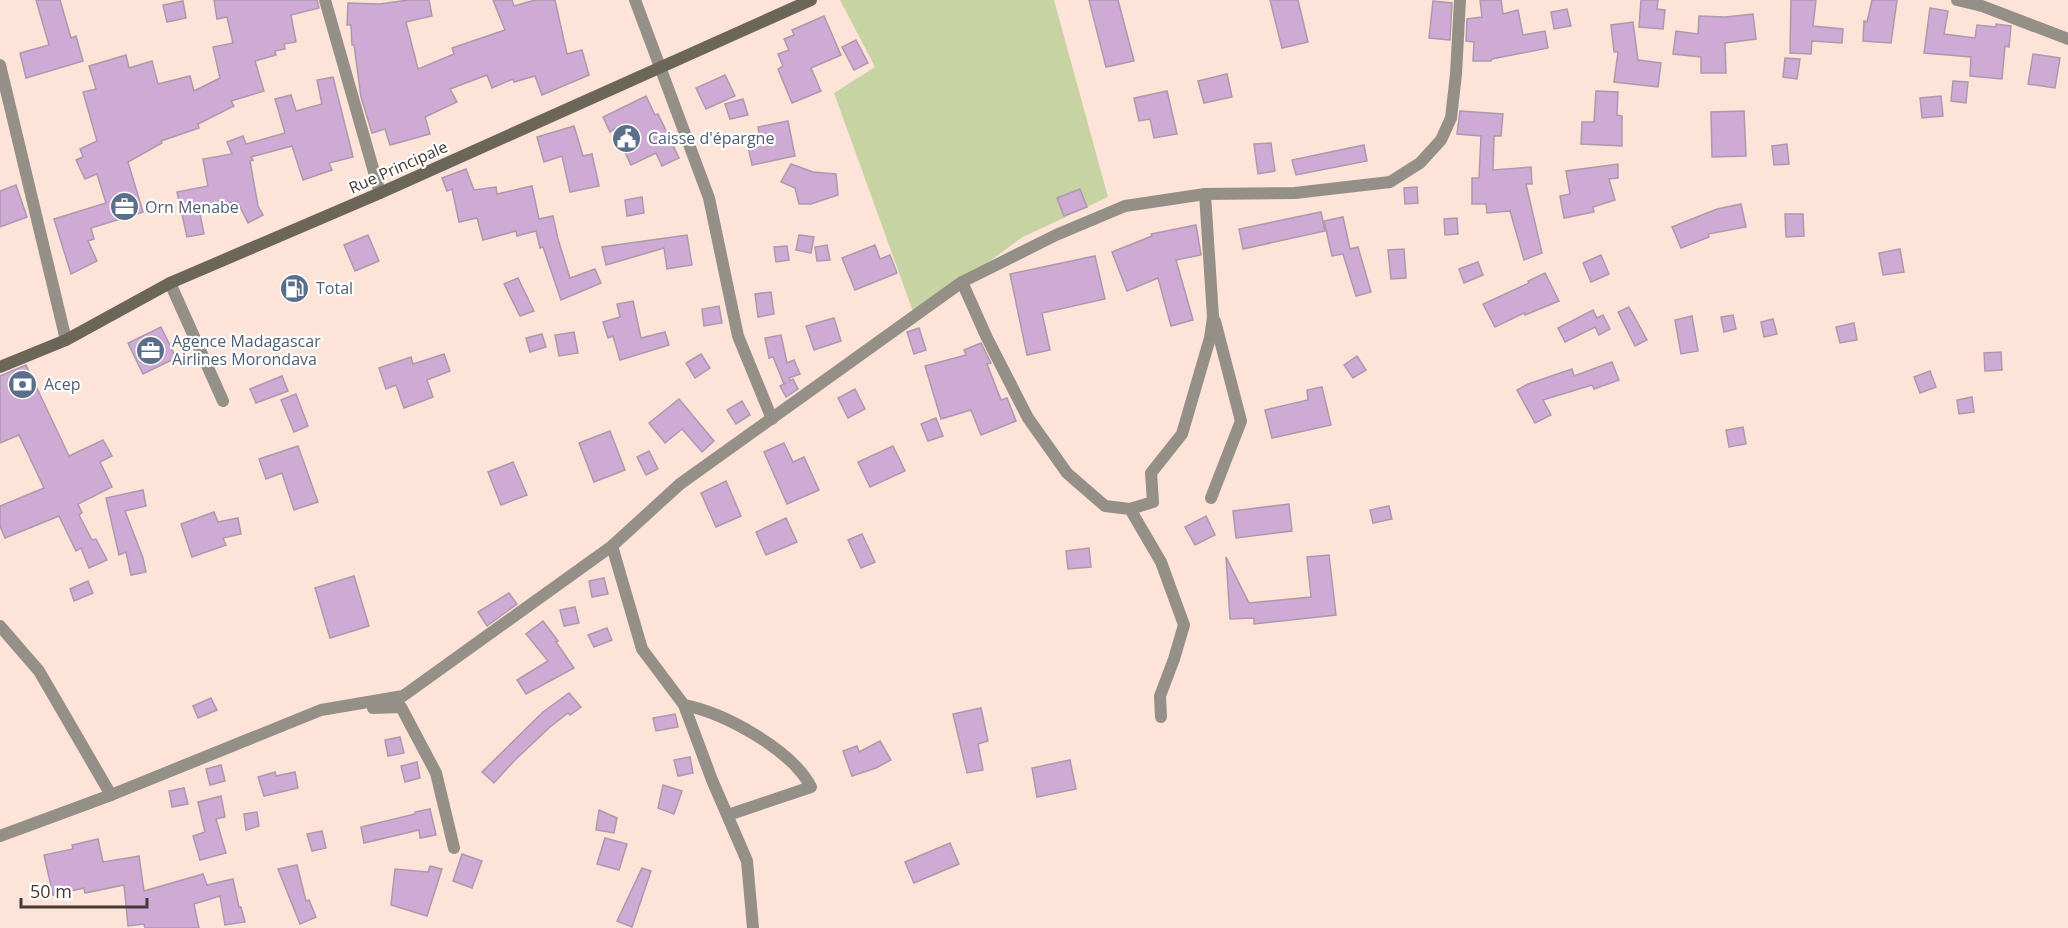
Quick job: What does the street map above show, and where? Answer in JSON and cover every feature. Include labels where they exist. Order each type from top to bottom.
[{"type":"main road","name":"Rue Principale","points":[[0,367],[66,340],[170,283],[380,193],[811,0]]},
{"type":"street","points":[[325,0],[380,193]]},
{"type":"street","points":[[635,0],[709,198],[738,336],[772,419]]},
{"type":"street","points":[[0,836],[111,795],[321,710],[403,696],[612,546],[680,484],[962,282],[1056,236],[1125,206],[1205,194],[1295,193],[1390,182],[1420,163],[1441,140],[1451,118],[1460,0]]},
{"type":"street","points":[[1957,0],[1982,6],[2068,39]]},
{"type":"street","points":[[0,65],[66,340]]},
{"type":"street","points":[[1205,194],[1214,317],[1241,421],[1211,498]]},
{"type":"street","points":[[962,282],[987,338],[1028,418],[1067,473],[1105,506],[1130,509],[1154,502],[1151,472],[1182,434],[1214,317]]},
{"type":"street","points":[[170,283],[223,401]]},
{"type":"street","points":[[1130,509],[1161,562],[1184,625],[1160,696],[1161,717]]},
{"type":"street","points":[[612,546],[642,649],[684,705],[712,780],[747,861],[753,928]]},
{"type":"street","points":[[0,626],[39,671],[111,795]]},
{"type":"street","points":[[684,705],[705,709],[731,721],[775,748],[805,774],[812,787],[728,815]]},
{"type":"street","points":[[321,710],[401,707],[436,773],[454,848]]},
{"type":"green space","points":[[840,0],[1054,0],[1108,197],[1021,238],[915,317],[834,93],[875,67]]},
{"type":"building","points":[[36,0],[60,0],[71,38],[76,36],[83,61],[26,78],[20,53],[49,45]]},
{"type":"building","points":[[214,0],[317,0],[319,8],[291,15],[296,42],[284,44],[285,49],[275,51],[276,55],[255,61],[264,91],[231,101],[234,106],[198,124],[199,128],[161,141],[162,143],[128,162],[143,212],[91,228],[94,239],[88,241],[97,261],[71,274],[54,219],[106,203],[97,174],[85,179],[76,160],[83,157],[80,149],[97,141],[83,92],[96,89],[89,66],[126,55],[129,68],[152,61],[158,84],[190,76],[194,91],[220,78],[213,47],[233,43],[227,17],[217,19]]},
{"type":"building","points":[[429,0],[432,16],[406,22],[418,69],[454,54],[452,48],[505,30],[493,0],[512,0],[514,6],[535,0],[555,0],[567,54],[582,50],[589,75],[542,95],[535,76],[514,82],[513,79],[492,88],[487,75],[450,89],[457,102],[425,117],[430,134],[390,145],[385,129],[372,133],[361,97],[351,25],[347,25],[348,3],[380,4]]},
{"type":"building","points":[[1089,0],[1118,0],[1134,61],[1106,67]]},
{"type":"building","points":[[1270,0],[1298,0],[1308,42],[1282,48]]},
{"type":"building","points":[[1480,0],[1501,0],[1503,14],[1518,10],[1523,35],[1545,31],[1548,48],[1491,61],[1473,61],[1474,42],[1466,41],[1467,19],[1482,17]]},
{"type":"building","points":[[1641,0],[1658,0],[1657,9],[1665,10],[1663,29],[1639,27]]},
{"type":"building","points":[[1791,0],[1816,0],[1813,26],[1843,29],[1842,43],[1812,41],[1811,54],[1790,53]]},
{"type":"building","points":[[1872,0],[1897,0],[1891,43],[1863,41],[1864,21],[1867,22]]},
{"type":"building","points":[[183,1],[186,18],[167,22],[163,5]]},
{"type":"building","points":[[1433,1],[1452,3],[1450,40],[1429,38]]},
{"type":"building","points":[[1930,8],[1948,11],[1944,34],[1975,38],[1977,25],[2011,26],[2009,47],[2005,46],[2002,79],[1970,76],[1971,57],[1924,53]]},
{"type":"building","points":[[1567,9],[1571,26],[1554,29],[1551,12]]},
{"type":"building","points":[[1753,14],[1756,39],[1725,43],[1726,73],[1701,73],[1701,57],[1673,54],[1676,31],[1698,34],[1699,16],[1725,17]]},
{"type":"building","points":[[824,16],[841,55],[811,68],[821,91],[792,103],[778,69],[783,66],[778,54],[789,50],[784,39],[794,35],[792,30]]},
{"type":"building","points":[[1633,22],[1638,60],[1661,63],[1658,87],[1614,82],[1618,52],[1614,52],[1611,25]]},
{"type":"building","points":[[856,40],[868,63],[854,70],[842,47]]},
{"type":"building","points":[[2033,54],[2060,58],[2055,88],[2028,84]]},
{"type":"building","points":[[1785,58],[1800,59],[1797,79],[1783,77]]},
{"type":"building","points":[[1227,74],[1232,97],[1204,103],[1198,81]]},
{"type":"building","points":[[725,75],[735,96],[706,109],[696,88]]},
{"type":"building","points":[[333,77],[353,157],[329,163],[332,170],[303,180],[292,146],[251,157],[258,206],[263,215],[248,223],[237,201],[199,209],[204,234],[187,237],[177,192],[208,186],[203,159],[232,154],[227,142],[243,136],[246,144],[285,133],[275,99],[291,95],[296,111],[322,104],[317,80]]},
{"type":"building","points":[[1953,81],[1968,82],[1966,103],[1951,101]]},
{"type":"building","points":[[1167,91],[1177,134],[1154,138],[1150,119],[1139,121],[1134,98]]},
{"type":"building","points":[[1596,91],[1618,92],[1617,115],[1622,116],[1622,146],[1581,144],[1582,122],[1594,122]]},
{"type":"building","points":[[646,96],[655,115],[658,114],[679,158],[662,166],[656,153],[631,165],[614,129],[610,132],[603,117]]},
{"type":"building","points":[[1941,96],[1943,116],[1922,118],[1920,98]]},
{"type":"building","points":[[743,99],[748,115],[730,119],[725,104]]},
{"type":"building","points":[[1460,111],[1503,114],[1501,136],[1494,136],[1493,170],[1531,167],[1532,184],[1526,184],[1542,253],[1524,260],[1510,211],[1487,213],[1486,204],[1472,204],[1472,178],[1479,178],[1481,136],[1457,134]]},
{"type":"building","points":[[1744,111],[1746,156],[1712,157],[1711,112]]},
{"type":"building","points":[[788,121],[795,156],[752,165],[747,142],[760,139],[758,127]]},
{"type":"building","points":[[574,126],[583,156],[592,154],[599,186],[570,192],[562,156],[544,162],[537,137]]},
{"type":"building","points":[[1271,143],[1275,171],[1258,174],[1254,144]]},
{"type":"building","points":[[1787,144],[1789,164],[1774,165],[1772,146]]},
{"type":"building","points":[[1364,145],[1367,161],[1296,175],[1292,160]]},
{"type":"building","points":[[791,164],[813,172],[836,174],[838,195],[811,204],[799,204],[795,188],[781,182]]},
{"type":"building","points":[[1618,164],[1618,178],[1609,179],[1615,200],[1593,207],[1594,212],[1564,218],[1560,196],[1570,194],[1566,171]]},
{"type":"building","points":[[466,169],[474,190],[496,187],[497,194],[532,186],[539,219],[553,216],[570,278],[595,269],[601,283],[561,300],[543,247],[540,248],[536,231],[517,236],[516,231],[483,240],[477,218],[459,222],[452,189],[447,191],[442,178]]},
{"type":"building","points":[[16,185],[27,217],[0,227],[0,191]]},
{"type":"building","points":[[1417,187],[1418,203],[1405,204],[1404,188]]},
{"type":"building","points":[[1080,189],[1087,207],[1064,216],[1057,198]]},
{"type":"building","points":[[642,197],[644,213],[627,216],[625,200]]},
{"type":"building","points":[[1741,204],[1746,227],[1708,234],[1709,237],[1681,248],[1672,227],[1717,209]]},
{"type":"building","points":[[1321,212],[1325,231],[1243,249],[1239,229]]},
{"type":"building","points":[[1785,214],[1803,214],[1804,236],[1786,237]]},
{"type":"building","points":[[1343,217],[1350,249],[1358,247],[1371,292],[1356,296],[1343,254],[1332,256],[1324,221]]},
{"type":"building","points":[[1457,218],[1458,234],[1445,235],[1444,219]]},
{"type":"building","points":[[1196,225],[1201,255],[1176,260],[1193,320],[1171,326],[1158,278],[1127,291],[1112,252],[1152,236],[1151,234]]},
{"type":"building","points":[[368,235],[379,261],[355,271],[344,245]]},
{"type":"building","points":[[687,235],[692,265],[667,269],[664,248],[606,265],[602,247]]},
{"type":"building","points":[[799,235],[814,237],[811,253],[796,250]]},
{"type":"building","points":[[827,245],[830,260],[817,261],[815,247]]},
{"type":"building","points":[[875,245],[880,259],[890,255],[897,273],[855,290],[842,258]]},
{"type":"building","points":[[787,246],[789,260],[776,262],[774,247]]},
{"type":"building","points":[[1404,249],[1406,278],[1391,279],[1388,250]]},
{"type":"building","points":[[1900,249],[1904,272],[1883,275],[1879,253]]},
{"type":"building","points":[[1601,255],[1609,274],[1591,282],[1583,263]]},
{"type":"building","points":[[1095,256],[1105,299],[1042,313],[1050,350],[1027,355],[1010,274]]},
{"type":"building","points":[[1478,262],[1483,275],[1464,283],[1459,269]]},
{"type":"building","points":[[1545,273],[1559,301],[1525,315],[1524,313],[1495,327],[1483,304]]},
{"type":"building","points":[[518,278],[534,311],[520,316],[504,284]]},
{"type":"building","points":[[771,292],[774,314],[758,317],[755,294]]},
{"type":"building","points":[[633,301],[641,338],[665,332],[669,345],[620,360],[613,336],[608,338],[603,322],[620,317],[617,304]]},
{"type":"building","points":[[719,306],[722,323],[704,326],[702,309]]},
{"type":"building","points":[[1629,307],[1647,340],[1635,346],[1618,312]]},
{"type":"building","points":[[1593,310],[1597,318],[1603,315],[1610,329],[1599,335],[1595,327],[1565,342],[1558,328]]},
{"type":"building","points":[[1733,315],[1736,329],[1724,332],[1721,317]]},
{"type":"building","points":[[1692,316],[1698,351],[1681,354],[1675,320]]},
{"type":"building","points":[[834,318],[841,341],[814,350],[806,326]]},
{"type":"building","points":[[1773,319],[1777,334],[1764,337],[1761,322]]},
{"type":"building","points":[[1854,323],[1857,340],[1840,343],[1836,327]]},
{"type":"building","points":[[161,327],[176,358],[143,374],[128,343]]},
{"type":"building","points":[[919,328],[926,350],[914,354],[907,332]]},
{"type":"building","points":[[574,332],[578,353],[559,356],[555,335]]},
{"type":"building","points":[[542,334],[546,347],[530,352],[526,338]]},
{"type":"building","points":[[781,335],[787,363],[794,360],[800,374],[789,378],[790,381],[793,379],[798,389],[786,397],[780,386],[784,384],[773,357],[769,358],[765,338]]},
{"type":"building","points":[[981,343],[991,363],[987,364],[1001,400],[1007,398],[1016,421],[981,435],[971,410],[941,419],[925,366],[966,355],[964,350]]},
{"type":"building","points":[[2001,352],[2002,370],[1985,371],[1984,353]]},
{"type":"building","points":[[444,354],[450,371],[427,380],[433,397],[404,408],[396,385],[386,389],[379,368],[411,357],[413,364]]},
{"type":"building","points":[[701,354],[710,368],[695,378],[686,363]]},
{"type":"building","points":[[1357,356],[1366,370],[1353,378],[1344,365]]},
{"type":"building","points":[[1612,362],[1619,380],[1594,389],[1592,385],[1543,400],[1551,415],[1535,423],[1517,390],[1572,369],[1574,376]]},
{"type":"building","points":[[26,365],[69,456],[103,440],[112,456],[100,462],[112,487],[78,504],[82,513],[79,515],[92,540],[96,539],[107,560],[89,568],[81,548],[76,551],[59,516],[5,538],[0,526],[0,506],[44,488],[19,435],[0,443],[0,376]]},
{"type":"building","points":[[1930,371],[1936,387],[1920,393],[1914,377]]},
{"type":"building","points":[[282,376],[288,391],[256,403],[250,389]]},
{"type":"building","points":[[1322,387],[1331,425],[1272,438],[1265,410],[1308,400],[1307,390]]},
{"type":"building","points":[[855,389],[865,409],[848,418],[838,398]]},
{"type":"building","points":[[296,394],[308,426],[294,432],[281,400]]},
{"type":"building","points":[[1972,397],[1974,412],[1959,414],[1957,400]]},
{"type":"building","points":[[679,399],[714,441],[702,452],[682,429],[665,443],[649,423]]},
{"type":"building","points":[[742,401],[750,415],[736,424],[727,410]]},
{"type":"building","points":[[936,418],[943,436],[928,441],[921,424]]},
{"type":"building","points":[[1743,427],[1746,444],[1729,447],[1726,430]]},
{"type":"building","points":[[610,431],[625,470],[594,482],[579,443]]},
{"type":"building","points":[[784,443],[793,462],[804,457],[819,490],[787,504],[764,452]]},
{"type":"building","points":[[298,446],[318,502],[294,510],[282,473],[266,479],[259,459]]},
{"type":"building","points":[[893,446],[905,471],[870,487],[858,462]]},
{"type":"building","points":[[649,451],[658,469],[646,475],[637,457]]},
{"type":"building","points":[[513,462],[527,495],[501,505],[488,472]]},
{"type":"building","points":[[726,481],[741,516],[716,527],[701,493]]},
{"type":"building","points":[[143,490],[146,506],[125,511],[146,572],[131,575],[126,552],[119,555],[106,498]]},
{"type":"building","points":[[1289,504],[1292,531],[1236,538],[1233,511]]},
{"type":"building","points":[[1389,506],[1392,519],[1373,523],[1370,510]]},
{"type":"building","points":[[214,512],[218,522],[238,518],[241,534],[223,538],[226,545],[192,557],[181,524]]},
{"type":"building","points":[[1206,516],[1215,535],[1195,545],[1185,527]]},
{"type":"building","points":[[786,518],[797,542],[766,555],[756,532]]},
{"type":"building","points":[[862,534],[875,562],[861,568],[848,540]]},
{"type":"building","points":[[1089,548],[1091,567],[1068,569],[1066,551]]},
{"type":"building","points":[[1329,555],[1336,615],[1254,624],[1254,618],[1230,619],[1226,557],[1249,603],[1311,597],[1307,557]]},
{"type":"building","points":[[354,576],[369,626],[330,638],[315,588]]},
{"type":"building","points":[[604,578],[608,594],[592,597],[589,581]]},
{"type":"building","points":[[88,581],[93,593],[74,601],[70,589]]},
{"type":"building","points":[[509,593],[517,604],[487,626],[478,612]]},
{"type":"building","points":[[575,607],[579,623],[564,626],[560,610]]},
{"type":"building","points":[[543,621],[574,668],[526,694],[517,680],[548,661],[526,634]]},
{"type":"building","points":[[607,628],[612,640],[594,647],[588,635]]},
{"type":"building","points":[[569,693],[581,707],[570,715],[568,713],[550,727],[494,783],[482,772],[543,712]]},
{"type":"building","points":[[211,698],[217,710],[198,718],[193,706]]},
{"type":"building","points":[[981,708],[988,741],[978,744],[983,770],[967,773],[953,714]]},
{"type":"building","points":[[675,714],[678,727],[656,731],[653,718]]},
{"type":"building","points":[[400,737],[404,753],[388,756],[385,740]]},
{"type":"building","points":[[880,741],[891,760],[852,776],[843,751],[857,746],[859,752]]},
{"type":"building","points":[[690,757],[693,773],[678,776],[674,760]]},
{"type":"building","points":[[1070,760],[1076,789],[1037,797],[1032,768]]},
{"type":"building","points":[[417,762],[420,778],[405,782],[401,766]]},
{"type":"building","points":[[221,765],[225,781],[210,785],[206,769]]},
{"type":"building","points":[[275,772],[276,776],[295,772],[298,788],[264,796],[258,777]]},
{"type":"building","points":[[663,785],[682,791],[674,814],[658,808]]},
{"type":"building","points":[[184,788],[188,804],[172,807],[169,791]]},
{"type":"building","points":[[221,796],[225,817],[216,819],[226,853],[200,860],[193,836],[205,832],[198,802]]},
{"type":"building","points":[[430,809],[436,835],[420,838],[419,830],[364,843],[361,827]]},
{"type":"building","points":[[599,810],[617,818],[614,833],[596,830]]},
{"type":"building","points":[[257,812],[259,826],[246,830],[244,814]]},
{"type":"building","points":[[322,831],[326,848],[312,851],[307,834]]},
{"type":"building","points":[[605,838],[627,844],[619,870],[597,864]]},
{"type":"building","points":[[98,839],[103,862],[139,856],[144,891],[203,874],[207,885],[233,879],[245,922],[225,925],[220,896],[194,904],[199,928],[145,928],[144,924],[128,926],[124,885],[85,893],[84,888],[53,895],[44,855],[73,849],[72,845]]},
{"type":"building","points":[[950,843],[959,864],[914,883],[905,862]]},
{"type":"building","points":[[462,854],[482,861],[472,888],[453,881]]},
{"type":"building","points":[[297,865],[306,901],[309,900],[316,917],[300,924],[278,869]]},
{"type":"building","points":[[430,866],[442,869],[427,916],[391,905],[395,869],[428,872]]},
{"type":"building","points":[[642,868],[651,871],[632,927],[617,921]]},
{"type":"place","name":"Caisse d'épargne","points":[[627,138]]},
{"type":"place","name":"Orn Menabe","points":[[124,207]]},
{"type":"place","name":"Total","points":[[295,288]]},
{"type":"place","name":"Agence Madagascar Airlines Morondava","points":[[151,350]]},
{"type":"place","name":"Acep","points":[[23,384]]}]
